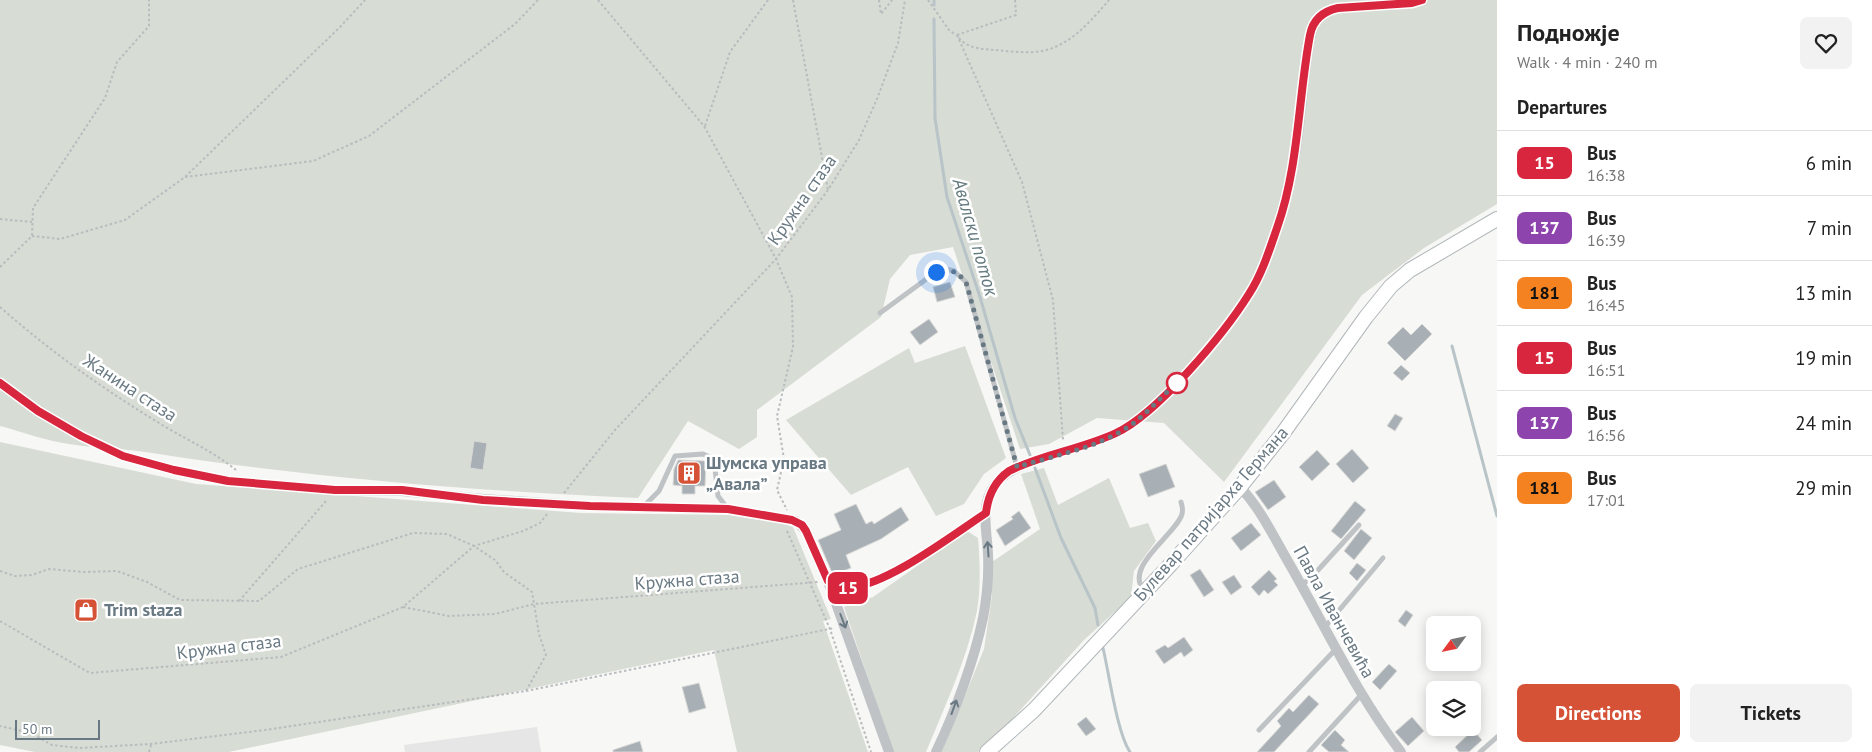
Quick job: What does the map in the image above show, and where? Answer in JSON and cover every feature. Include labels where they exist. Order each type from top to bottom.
[{"type":"main road","name":"Булевар патријарха Германа","points":[[988,752],[1034,710],[1240,487],[1288,427],[1366,316],[1391,286],[1410,270],[1494,223]]},
{"type":"street","points":[[936,752],[975,650],[983,618],[987,592],[987,501],[994,486],[1004,474],[1017,467],[1093,443],[1134,422],[1196,363],[1249,295],[1261,271],[1282,213],[1296,148],[1310,35],[1320,15],[1327,10],[1338,8],[1412,3],[1422,0]]},
{"type":"street","points":[[0,383],[38,411],[81,436],[123,456],[174,470],[228,481],[335,490],[402,490],[483,500],[728,509],[792,520],[802,525],[806,531],[828,581],[889,752]]},
{"type":"street","name":"Павла Иванчевића","points":[[1240,487],[1253,502],[1362,694],[1385,731],[1402,752]]},
{"type":"lane","points":[[880,313],[936,272],[946,269],[960,275],[966,282],[1017,467]]},
{"type":"lane","points":[[643,507],[659,491],[675,456],[703,454],[710,457],[714,464],[718,496],[728,509]]},
{"type":"lane","points":[[1145,591],[1141,586],[1139,575],[1144,564],[1183,513],[1181,502]]},
{"type":"lane","points":[[828,581],[848,588],[866,585],[894,572],[986,513]]},
{"type":"lane","points":[[1301,584],[1309,580],[1359,525]]},
{"type":"lane","points":[[1325,627],[1336,617],[1383,558]]},
{"type":"lane","points":[[1259,730],[1336,648]]},
{"type":"lane","points":[[1309,752],[1362,694]]},
{"type":"lane","points":[[1480,752],[1497,737]]},
{"type":"path","points":[[0,267],[32,236],[33,208],[105,98],[117,62],[149,26],[149,0]]},
{"type":"path","points":[[32,236],[60,239],[125,220],[185,177],[340,27],[365,0]]},
{"type":"path","points":[[185,177],[313,161],[369,136],[515,24],[538,0]]},
{"type":"path","points":[[474,546],[523,531],[540,523],[615,430],[776,259],[704,126],[598,0]]},
{"type":"path","points":[[704,126],[730,52],[768,0]]},
{"type":"path","points":[[793,0],[828,190]]},
{"type":"path","points":[[879,0],[881,14],[892,0]]},
{"type":"path","name":"Кружна стаза","points":[[403,607],[449,616],[495,614],[534,604],[809,583],[786,530],[792,520],[777,490],[784,460],[777,416],[793,347],[792,297],[776,259],[828,190],[859,140],[878,99],[898,43],[905,0]]},
{"type":"path","points":[[928,0],[949,30],[957,35],[963,43],[978,49],[1035,52],[1055,48],[1090,22],[1109,0]]},
{"type":"path","points":[[957,35],[1016,15],[1015,0]]},
{"type":"path","points":[[957,35],[1022,182],[1053,300],[1064,452]]},
{"type":"path","points":[[0,219],[32,222]]},
{"type":"path","name":"Жанина стаза","points":[[0,307],[85,376],[165,427],[219,456],[252,483]]},
{"type":"path","points":[[239,601],[335,490]]},
{"type":"path","points":[[0,571],[15,576],[32,575],[49,569],[84,572],[117,571],[146,582],[180,600],[259,601],[298,569],[413,532],[448,534],[474,546],[495,560],[504,572],[532,592],[546,656],[526,691]]},
{"type":"path","name":"Кружна стаза","points":[[0,621],[90,673],[281,657],[403,607],[474,546]]},
{"type":"path","points":[[809,583],[830,629],[871,752]]},
{"type":"path","points":[[0,726],[31,733],[52,745],[79,748],[151,744],[265,730],[526,691],[845,626]]},
{"type":"path","points":[[149,752],[151,744]]},
{"type":"shaded area","points":[[0,0],[1497,0],[1497,204],[1424,248],[1362,295],[1224,482],[1164,423],[1097,418],[1049,444],[1020,449],[953,247],[910,255],[890,279],[881,317],[757,410],[757,437],[739,449],[688,421],[638,498],[516,492],[395,482],[273,470],[132,450],[79,446],[52,441],[0,426]]},
{"type":"shaded area","points":[[965,346],[1006,458],[984,474],[964,504],[936,516],[908,467],[851,495],[786,420],[909,348],[915,363]]},
{"type":"shaded area","points":[[0,442],[196,484],[581,513],[728,515],[793,527],[831,619],[823,621],[868,752],[737,752],[714,650],[229,752],[35,752],[0,745]]},
{"type":"shaded area","points":[[1044,468],[1058,505],[1109,478],[1130,528],[1148,523],[1156,541],[1134,571],[1131,597],[1084,640],[994,739],[978,752],[940,752],[947,740],[984,649],[992,596],[992,562],[1040,529],[1021,474]]},
{"type":"shaded area","points":[[967,531],[978,538],[980,574],[977,611],[967,647],[955,682],[926,752],[893,752],[844,607],[873,597]]},
{"type":"shaded area","points":[[537,727],[541,752],[405,752],[404,745]]},
{"type":"building","points":[[950,282],[955,297],[937,302],[933,287]]},
{"type":"building","points":[[929,319],[938,332],[920,345],[910,332]]},
{"type":"building","points":[[1422,324],[1432,334],[1405,361],[1387,343],[1403,327],[1411,335]]},
{"type":"building","points":[[1401,365],[1410,373],[1402,381],[1393,373]]},
{"type":"building","points":[[1395,414],[1403,418],[1395,431],[1387,426]]},
{"type":"building","points":[[474,441],[487,443],[483,470],[470,468]]},
{"type":"building","points":[[1352,449],[1369,468],[1353,483],[1336,464]]},
{"type":"building","points":[[1317,450],[1330,464],[1312,481],[1299,467]]},
{"type":"building","name":"Шумска управа „Авала”","points":[[678,460],[706,461],[705,486],[695,486],[695,494],[682,494],[682,486],[673,485],[674,469]]},
{"type":"building","points":[[1166,464],[1175,487],[1148,497],[1139,474]]},
{"type":"building","points":[[1274,480],[1286,497],[1268,510],[1255,492]]},
{"type":"building","points":[[1355,501],[1366,510],[1341,539],[1331,531]]},
{"type":"building","points":[[856,504],[866,524],[872,521],[874,524],[901,507],[909,520],[881,539],[846,555],[851,568],[833,575],[818,540],[841,530],[834,514]]},
{"type":"building","points":[[1019,511],[1031,528],[1005,546],[996,530],[1013,519],[1011,517]]},
{"type":"building","points":[[1251,523],[1261,535],[1241,551],[1231,538]]},
{"type":"building","points":[[1361,529],[1372,538],[1354,560],[1344,551]]},
{"type":"building","points":[[1357,563],[1366,570],[1357,581],[1349,573]]},
{"type":"building","points":[[1200,569],[1214,590],[1204,597],[1190,575]]},
{"type":"building","points":[[1269,570],[1277,579],[1274,581],[1278,585],[1268,594],[1264,590],[1259,596],[1251,587]]},
{"type":"building","points":[[1234,575],[1242,587],[1231,595],[1222,582]]},
{"type":"building","points":[[1406,610],[1413,615],[1405,627],[1398,621]]},
{"type":"building","points":[[1184,637],[1193,650],[1184,657],[1181,652],[1164,664],[1155,651],[1165,645],[1168,648]]},
{"type":"building","points":[[1389,664],[1397,671],[1380,690],[1372,682]]},
{"type":"building","points":[[699,683],[706,708],[689,713],[682,687]]},
{"type":"building","points":[[1309,695],[1319,704],[1274,752],[1257,752],[1281,726],[1277,721],[1289,708],[1293,712]]},
{"type":"building","points":[[1086,717],[1096,729],[1086,736],[1077,724]]},
{"type":"building","points":[[1412,717],[1424,731],[1408,746],[1395,732]]},
{"type":"building","points":[[1335,730],[1345,740],[1341,745],[1349,752],[1329,752],[1321,745]]},
{"type":"building","points":[[1467,736],[1478,736],[1482,740],[1469,752],[1459,752],[1455,747]]},
{"type":"building","points":[[640,741],[643,752],[613,752],[613,750]]},
{"type":"waterway","name":"Авалски поток","points":[[934,0],[934,5]]},
{"type":"waterway","name":"Авалски поток","points":[[934,19],[935,118],[947,197],[980,297],[1015,418],[1030,455]]},
{"type":"waterway","points":[[1452,346],[1497,516]]},
{"type":"waterway","name":"Авалски поток","points":[[1035,468],[1061,538],[1095,608],[1098,625]]},
{"type":"waterway","name":"Авалски поток","points":[[1103,648],[1117,717],[1125,743],[1130,752]]},
{"type":"bus line","name":"15","points":[[0,383],[38,411],[81,436],[123,456],[174,470],[228,481],[335,490],[402,490],[483,500],[590,506],[728,509],[792,520],[802,525],[806,531],[828,581],[848,588],[866,585],[894,572],[986,513],[990,493],[1004,474],[1017,467],[1093,443],[1118,432],[1134,422],[1177,383],[1196,363],[1249,295],[1264,264],[1282,213],[1296,148],[1311,41],[1310,35],[1320,15],[1327,10],[1338,8],[1412,3],[1422,0]]},
{"type":"place","name":"Шумска управа „Авала”","points":[[689,473]]},
{"type":"place","name":"Trim staza","points":[[86,610]]},
{"type":"route","points":[[936,272],[946,269],[954,271],[966,282],[1017,467],[1093,443],[1118,432],[1134,422],[1177,383]]}]
